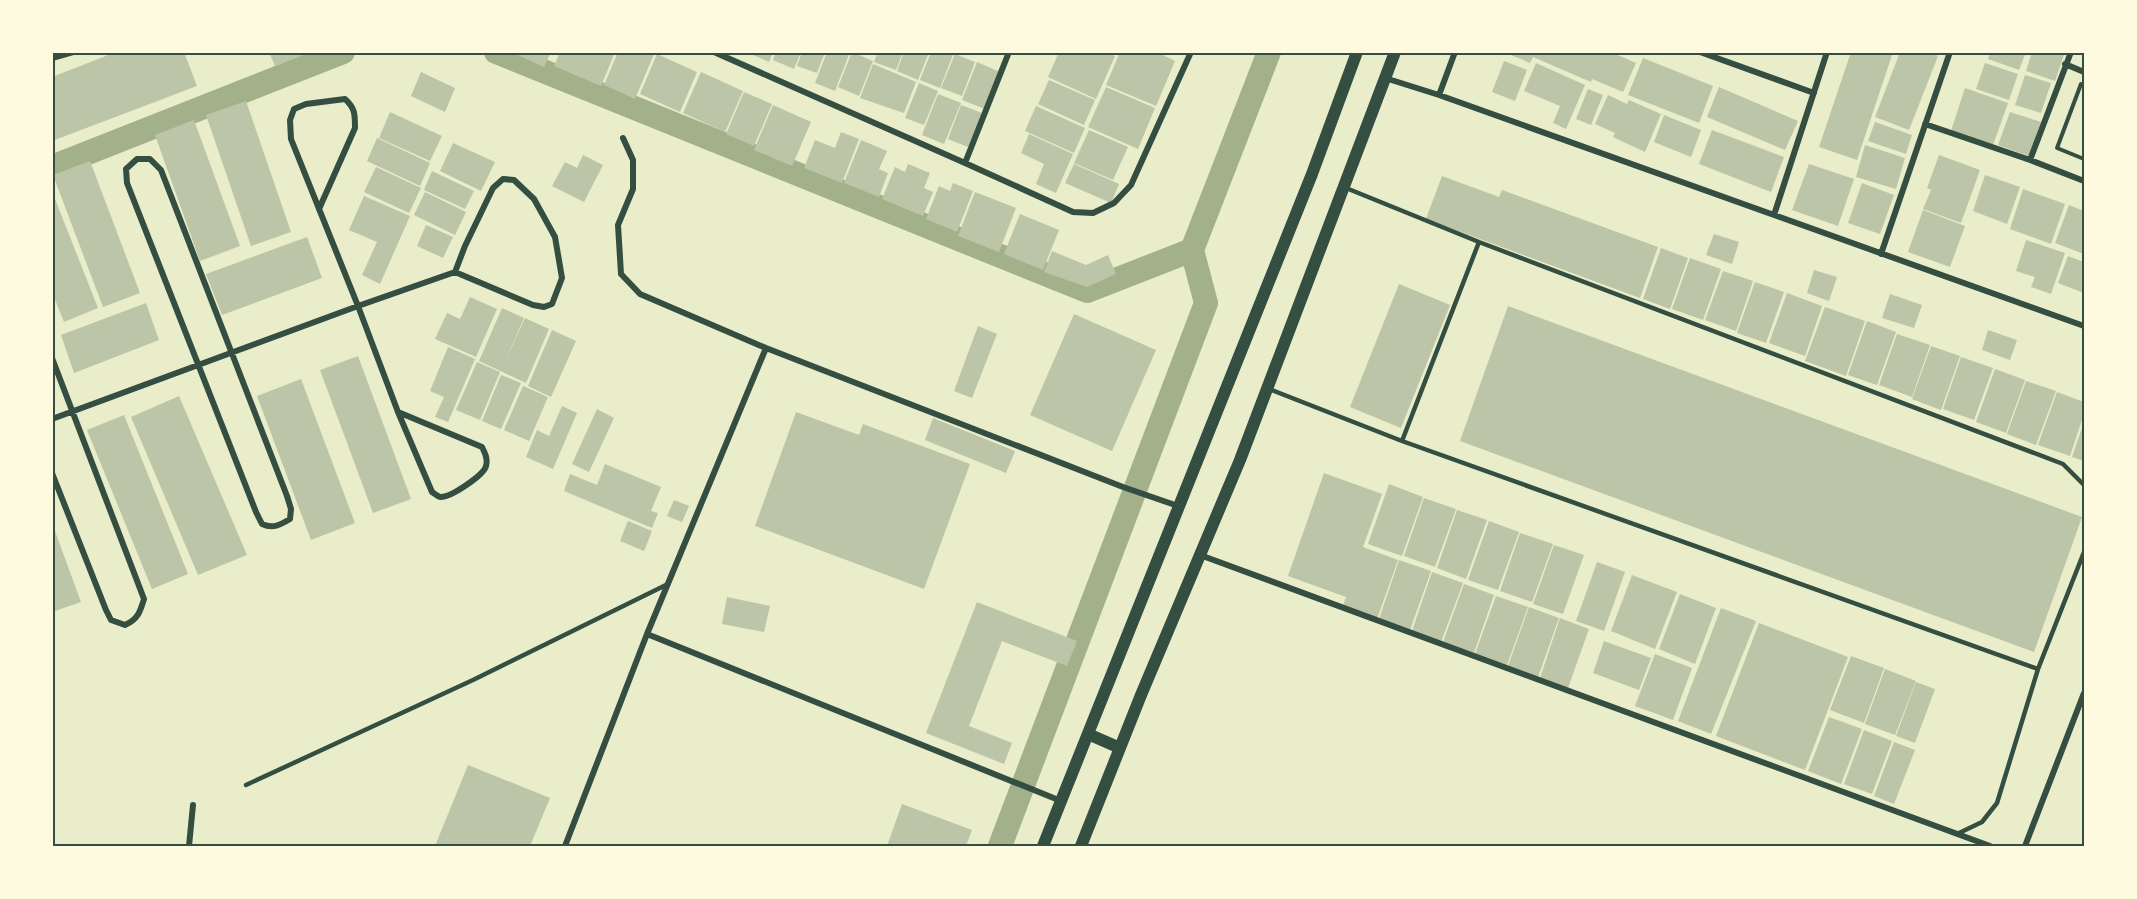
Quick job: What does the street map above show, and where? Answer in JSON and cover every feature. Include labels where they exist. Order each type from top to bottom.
[{"type":"main road","points":[[1043,846],[1312,174],[1357,52]]},
{"type":"main road","points":[[1081,846],[1240,460],[1395,52]]},
{"type":"main road","points":[[1088,734],[1120,748]]},
{"type":"street","points":[[52,58],[73,52]]},
{"type":"street","points":[[714,52],[1072,212],[1093,213],[1114,203],[1131,185],[1191,52]]},
{"type":"street","points":[[965,163],[1009,52]]},
{"type":"street","points":[[1438,95],[1455,52]]},
{"type":"street","points":[[1700,52],[1814,93]]},
{"type":"street","points":[[1774,215],[1827,52]]},
{"type":"street","points":[[1881,254],[1950,52]]},
{"type":"street","points":[[2030,160],[2071,52]]},
{"type":"street","points":[[2065,64],[2085,72]]},
{"type":"street","points":[[1385,78],[2085,326]]},
{"type":"street","points":[[319,209],[355,128],[355,113],[345,99],[306,104],[294,109],[290,120],[291,139],[319,209],[358,306],[398,412],[426,482],[432,492],[439,497],[448,496],[480,475],[486,468],[486,457],[482,447],[398,412]]},
{"type":"street","points":[[1925,124],[2085,181]]},
{"type":"street","points":[[623,138],[633,160],[633,189],[618,225],[621,274],[640,294],[766,348],[1123,487],[1178,506]]},
{"type":"street","points":[[137,159],[150,159],[161,170],[231,354],[291,510],[290,519],[271,528],[262,524],[127,183],[126,170],[137,159]]},
{"type":"street","points":[[52,419],[455,272],[533,305],[544,307],[552,304],[562,278],[555,237],[534,199],[514,180],[504,179],[493,188],[455,272]]},
{"type":"street","points":[[565,846],[647,634],[766,348]]},
{"type":"street","points":[[52,358],[144,599],[140,613],[134,621],[124,624],[111,620],[52,472]]},
{"type":"street","points":[[1200,555],[1990,846]]},
{"type":"street","points":[[647,634],[1062,801]]},
{"type":"street","points":[[2025,846],[2085,693]]},
{"type":"street","points":[[189,846],[193,805]]},
{"type":"lane","points":[[1343,186],[1479,242],[2063,464],[2085,485]]},
{"type":"lane","points":[[1402,441],[1479,242]]},
{"type":"lane","points":[[1267,388],[1402,441],[2038,669]]},
{"type":"lane","points":[[1957,834],[1982,822],[1996,803],[2038,669],[2085,552]]},
{"type":"lane","points":[[246,785],[473,680],[668,584]]},
{"type":"path","points":[[2083,80],[2057,148],[2085,159]]},
{"type":"building","points":[[116,52],[184,52],[197,86],[52,141],[52,77]]},
{"type":"building","points":[[269,52],[309,52],[309,53],[275,66]]},
{"type":"building","points":[[511,52],[551,52],[544,67]]},
{"type":"building","points":[[560,52],[615,52],[601,86],[554,66]]},
{"type":"building","points":[[618,52],[654,54],[635,99],[604,85]]},
{"type":"building","points":[[746,52],[773,52],[769,62]]},
{"type":"building","points":[[776,52],[801,52],[794,69],[773,60]]},
{"type":"building","points":[[802,52],[825,52],[817,73],[797,66]]},
{"type":"building","points":[[827,52],[850,52],[835,91],[815,83]]},
{"type":"building","points":[[852,52],[873,61],[859,96],[838,87]]},
{"type":"building","points":[[878,52],[903,52],[896,70],[874,62]]},
{"type":"building","points":[[904,52],[929,52],[918,80],[897,71]]},
{"type":"building","points":[[931,52],[954,52],[940,88],[920,80]]},
{"type":"building","points":[[1059,52],[1107,52],[1115,56],[1096,99],[1048,77]]},
{"type":"building","points":[[1120,52],[1157,52],[1175,61],[1156,106],[1106,85]]},
{"type":"building","points":[[1504,52],[1611,52],[1636,63],[1623,92],[1592,79],[1591,82],[1533,57],[1530,63]]},
{"type":"building","points":[[1851,52],[1893,52],[1857,160],[1819,147]]},
{"type":"building","points":[[1900,52],[1929,52],[1938,56],[1909,130],[1875,117]]},
{"type":"building","points":[[1990,52],[2026,52],[2019,70],[1988,59]]},
{"type":"building","points":[[2032,52],[2065,52],[2055,81],[2026,71]]},
{"type":"building","points":[[657,54],[697,72],[680,112],[640,94]]},
{"type":"building","points":[[955,54],[975,62],[962,96],[941,88]]},
{"type":"building","points":[[1643,58],[1713,86],[1699,123],[1628,95]]},
{"type":"building","points":[[1504,61],[1527,70],[1515,101],[1492,92]]},
{"type":"building","points":[[977,62],[1000,72],[985,109],[962,100]]},
{"type":"building","points":[[1536,63],[1585,85],[1566,129],[1553,123],[1560,106],[1524,91]]},
{"type":"building","points":[[1985,63],[2018,74],[2009,100],[1976,89]]},
{"type":"building","points":[[873,64],[916,82],[904,113],[860,98]]},
{"type":"building","points":[[421,72],[455,88],[445,112],[411,96]]},
{"type":"building","points":[[701,72],[743,91],[725,132],[683,113]]},
{"type":"building","points":[[2025,75],[2051,83],[2041,113],[2015,105]]},
{"type":"building","points":[[1049,80],[1095,100],[1084,125],[1038,104]]},
{"type":"building","points":[[919,83],[938,91],[924,125],[905,118]]},
{"type":"building","points":[[1106,87],[1155,108],[1138,149],[1088,127]]},
{"type":"building","points":[[1719,87],[1798,121],[1785,150],[1707,117]]},
{"type":"building","points":[[1965,88],[2008,103],[1993,145],[1951,131]]},
{"type":"building","points":[[1588,89],[1603,95],[1591,125],[1576,119]]},
{"type":"building","points":[[744,92],[772,104],[754,146],[726,134]]},
{"type":"building","points":[[938,94],[961,103],[944,144],[922,135]]},
{"type":"building","points":[[1608,95],[1627,104],[1629,100],[1661,114],[1645,152],[1613,137],[1615,133],[1595,124]]},
{"type":"building","points":[[246,101],[291,232],[251,246],[206,115]]},
{"type":"building","points":[[773,105],[811,122],[792,166],[754,150]]},
{"type":"building","points":[[961,105],[982,113],[968,147],[948,139]]},
{"type":"building","points":[[1036,106],[1085,128],[1074,153],[1025,131]]},
{"type":"building","points":[[390,112],[442,136],[430,161],[379,138]]},
{"type":"building","points":[[2010,112],[2041,122],[2029,156],[1998,145]]},
{"type":"building","points":[[1664,115],[1701,130],[1691,157],[1654,142]]},
{"type":"building","points":[[194,120],[240,246],[200,261],[155,135]]},
{"type":"building","points":[[1875,122],[1912,135],[1906,154],[1868,141]]},
{"type":"building","points":[[1089,130],[1128,147],[1113,180],[1074,163]]},
{"type":"building","points":[[1712,130],[1784,157],[1771,192],[1699,164]]},
{"type":"building","points":[[841,132],[859,139],[842,183],[804,168],[815,140],[835,148]]},
{"type":"building","points":[[1029,134],[1073,154],[1056,193],[1036,184],[1044,164],[1021,153]]},
{"type":"building","points":[[377,138],[430,163],[420,186],[367,161]]},
{"type":"building","points":[[861,140],[887,151],[879,169],[888,173],[879,197],[844,183]]},
{"type":"building","points":[[453,143],[495,162],[481,191],[440,171]]},
{"type":"building","points":[[1865,145],[1905,158],[1896,189],[1856,177]]},
{"type":"building","points":[[583,155],[603,165],[584,202],[552,186],[565,162],[577,168]]},
{"type":"building","points":[[1939,155],[1980,170],[1961,223],[1923,209],[1931,190],[1927,188]]},
{"type":"building","points":[[90,161],[140,293],[103,307],[53,175]]},
{"type":"building","points":[[908,164],[930,173],[924,188],[933,192],[923,216],[882,199],[895,167],[905,172]]},
{"type":"building","points":[[1074,164],[1119,184],[1111,203],[1065,183]]},
{"type":"building","points":[[1809,164],[1854,179],[1838,226],[1792,210]]},
{"type":"building","points":[[376,167],[421,188],[409,213],[364,192]]},
{"type":"building","points":[[432,171],[474,191],[465,209],[424,190]]},
{"type":"building","points":[[1985,175],[2020,187],[2007,224],[1973,211]]},
{"type":"building","points":[[1442,176],[1499,197],[1502,190],[1658,247],[1640,298],[1426,219]]},
{"type":"building","points":[[953,183],[973,191],[957,232],[926,219],[939,186],[950,191]]},
{"type":"building","points":[[1862,183],[1894,195],[1880,234],[1848,223]]},
{"type":"building","points":[[2023,189],[2065,204],[2051,244],[2010,229]]},
{"type":"building","points":[[425,192],[466,212],[455,235],[414,215]]},
{"type":"building","points":[[975,192],[1016,208],[999,252],[958,236]]},
{"type":"building","points":[[53,194],[98,308],[64,322],[52,292]]},
{"type":"building","points":[[364,196],[410,216],[380,284],[362,275],[377,242],[349,230]]},
{"type":"building","points":[[2069,205],[2084,211],[2084,254],[2055,243]]},
{"type":"building","points":[[1923,210],[1965,226],[1950,267],[1908,252]]},
{"type":"building","points":[[1020,214],[1059,230],[1043,270],[1004,254]]},
{"type":"building","points":[[426,225],[453,237],[443,258],[417,246]]},
{"type":"building","points":[[1714,234],[1739,242],[1732,264],[1706,255]]},
{"type":"building","points":[[307,237],[322,278],[222,315],[206,274]]},
{"type":"building","points":[[2026,240],[2065,253],[2051,294],[2031,287],[2035,277],[2016,271]]},
{"type":"building","points":[[1661,248],[1688,258],[1670,309],[1643,299]]},
{"type":"building","points":[[1052,251],[1086,265],[1108,255],[1116,274],[1087,287],[1044,272]]},
{"type":"building","points":[[2068,256],[2084,262],[2084,293],[2058,283]]},
{"type":"building","points":[[1690,258],[1721,269],[1703,320],[1672,309]]},
{"type":"building","points":[[1814,270],[1837,277],[1829,301],[1807,293]]},
{"type":"building","points":[[1723,271],[1753,281],[1736,331],[1705,320]]},
{"type":"building","points":[[1755,282],[1784,292],[1766,343],[1737,333]]},
{"type":"building","points":[[1399,284],[1450,305],[1401,428],[1350,407]]},
{"type":"building","points":[[1787,293],[1822,306],[1805,356],[1769,343]]},
{"type":"building","points":[[1890,294],[1922,305],[1914,328],[1882,318]]},
{"type":"building","points":[[470,297],[497,309],[476,357],[435,339],[447,313],[460,319]]},
{"type":"building","points":[[146,303],[159,340],[74,373],[61,335]]},
{"type":"building","points":[[1508,306],[2082,517],[2034,652],[1460,441]]},
{"type":"building","points":[[1825,307],[1865,321],[1846,376],[1805,361]]},
{"type":"building","points":[[502,308],[524,318],[503,366],[525,318],[549,329],[526,383],[479,361]]},
{"type":"building","points":[[1074,314],[1156,350],[1112,451],[1030,415]]},
{"type":"building","points":[[1867,321],[1896,332],[1877,385],[1848,375]]},
{"type":"building","points":[[978,326],[997,334],[972,398],[954,391]]},
{"type":"building","points":[[552,330],[576,341],[551,397],[528,386]]},
{"type":"building","points":[[1988,330],[2017,340],[2010,360],[1982,350]]},
{"type":"building","points":[[1897,334],[1930,345],[1912,397],[1879,385]]},
{"type":"building","points":[[1931,346],[1960,356],[1941,410],[1912,399]]},
{"type":"building","points":[[448,347],[475,359],[448,422],[435,417],[444,397],[430,391]]},
{"type":"building","points":[[358,356],[411,499],[373,513],[320,370]]},
{"type":"building","points":[[1961,357],[1993,368],[1974,420],[1943,409]]},
{"type":"building","points":[[477,362],[500,372],[480,420],[456,410]]},
{"type":"building","points":[[1995,369],[2025,380],[2006,433],[1976,422]]},
{"type":"building","points":[[501,375],[521,383],[501,429],[482,421]]},
{"type":"building","points":[[301,379],[355,523],[311,540],[257,396]]},
{"type":"building","points":[[2026,381],[2056,391],[2036,445],[2007,434]]},
{"type":"building","points":[[523,386],[548,397],[529,441],[504,430]]},
{"type":"building","points":[[2057,392],[2084,402],[2084,414],[2070,456],[2038,445]]},
{"type":"building","points":[[179,396],[247,555],[198,575],[131,417]]},
{"type":"building","points":[[562,406],[577,413],[553,469],[526,457],[537,430],[549,436]]},
{"type":"building","points":[[597,409],[614,418],[589,472],[572,464]]},
{"type":"building","points":[[796,412],[859,435],[863,424],[970,464],[924,589],[755,526]]},
{"type":"building","points":[[124,415],[188,574],[152,589],[87,430]]},
{"type":"building","points":[[933,418],[1015,451],[1006,473],[925,440]]},
{"type":"building","points":[[2084,422],[2084,461],[2072,457]]},
{"type":"building","points":[[605,464],[661,487],[651,511],[658,513],[652,528],[564,491],[570,474],[597,485]]},
{"type":"building","points":[[1324,473],[1382,494],[1363,547],[1398,560],[1377,619],[1343,606],[1346,597],[1288,576]]},
{"type":"building","points":[[1389,484],[1423,497],[1402,556],[1368,544]]},
{"type":"building","points":[[1424,498],[1456,509],[1435,567],[1404,556]]},
{"type":"building","points":[[674,500],[689,506],[682,522],[667,516]]},
{"type":"building","points":[[1457,510],[1487,520],[1466,579],[1437,568]]},
{"type":"building","points":[[628,521],[652,531],[644,551],[620,541]]},
{"type":"building","points":[[1489,521],[1519,532],[1498,590],[1468,580]]},
{"type":"building","points":[[52,523],[81,602],[52,612]]},
{"type":"building","points":[[1520,533],[1553,544],[1532,602],[1500,591]]},
{"type":"building","points":[[1554,545],[1584,555],[1563,614],[1533,604]]},
{"type":"building","points":[[1399,560],[1431,571],[1410,630],[1379,619]]},
{"type":"building","points":[[1597,562],[1625,572],[1604,631],[1576,621]]},
{"type":"building","points":[[1432,572],[1463,583],[1441,642],[1412,631]]},
{"type":"building","points":[[1632,575],[1677,592],[1655,649],[1611,631]]},
{"type":"building","points":[[1464,584],[1494,595],[1474,653],[1443,642]]},
{"type":"building","points":[[1680,594],[1716,608],[1695,664],[1659,649]]},
{"type":"building","points":[[1496,596],[1528,607],[1507,665],[1475,654]]},
{"type":"building","points":[[727,597],[770,606],[764,632],[722,624]]},
{"type":"building","points":[[977,602],[1077,641],[1067,666],[1002,641],[969,726],[1012,743],[1004,764],[926,733]]},
{"type":"building","points":[[1529,607],[1559,618],[1538,677],[1508,666]]},
{"type":"building","points":[[1721,608],[1756,621],[1711,734],[1678,721]]},
{"type":"building","points":[[1560,618],[1589,629],[1568,688],[1540,678]]},
{"type":"building","points":[[1759,623],[1848,657],[1805,770],[1716,736]]},
{"type":"building","points":[[1604,641],[1651,658],[1639,690],[1593,673]]},
{"type":"building","points":[[1655,654],[1692,668],[1673,720],[1635,706]]},
{"type":"building","points":[[1851,656],[1884,668],[1864,723],[1830,710]]},
{"type":"building","points":[[1885,669],[1916,681],[1895,735],[1865,724]]},
{"type":"building","points":[[1916,682],[1935,689],[1915,743],[1896,736]]},
{"type":"building","points":[[1829,717],[1862,729],[1841,784],[1808,771]]},
{"type":"building","points":[[1864,730],[1892,741],[1872,794],[1844,784]]},
{"type":"building","points":[[1894,742],[1915,750],[1894,804],[1874,796]]},
{"type":"building","points":[[468,765],[550,798],[530,846],[435,846]]},
{"type":"building","points":[[902,804],[972,830],[966,846],[887,846]]},
{"type":"waterway","points":[[52,167],[343,52]]},
{"type":"waterway","points":[[496,52],[1087,291],[1192,250]]},
{"type":"waterway","points":[[1000,846],[1206,303],[1192,250],[1269,52]]}]
